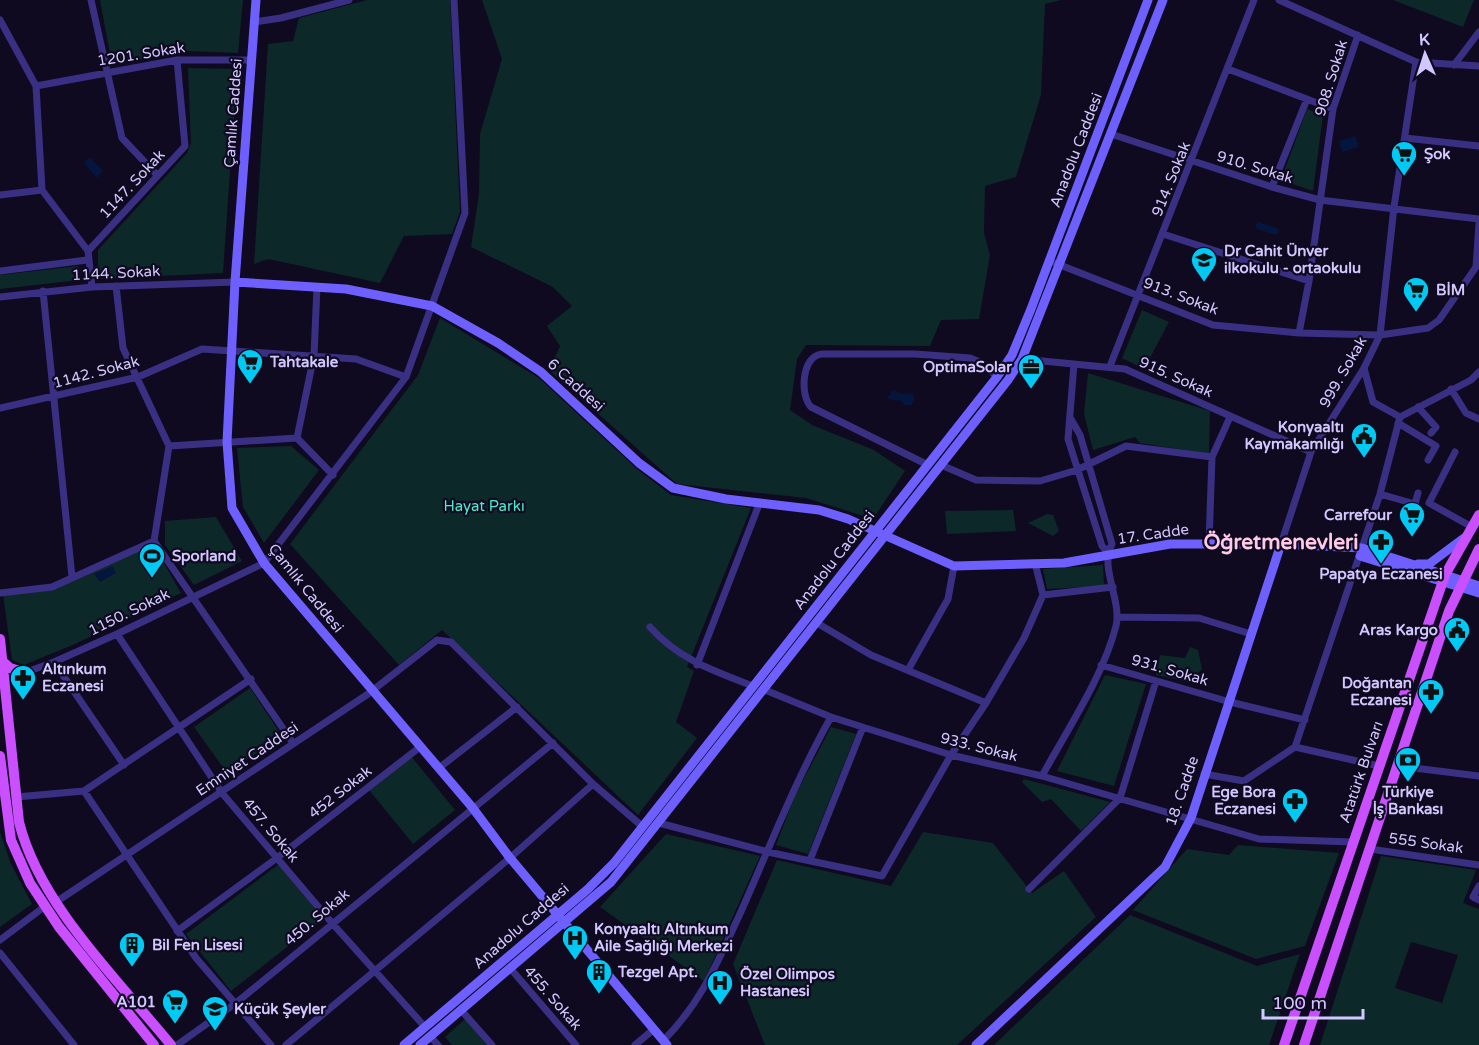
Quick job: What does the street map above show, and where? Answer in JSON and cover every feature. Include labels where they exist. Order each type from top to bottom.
[{"type":"main road","name":"Çamlık Caddesi","points":[[256,0],[231,350],[227,442],[232,508],[264,563],[472,807],[510,858],[562,917],[665,1043]]},
{"type":"main road","name":"Anadolu Caddesi","points":[[404,1045],[562,917],[612,882],[886,537],[1022,359],[1148,0]]},
{"type":"main road","name":"Anadolu Caddesi","points":[[420,1045],[510,968],[602,877],[928,465],[1012,355],[1111,134],[1163,0]]},
{"type":"main road","name":"6 Caddesi","points":[[235,282],[346,289],[432,306],[498,342],[541,372],[639,463],[673,488],[726,499],[819,510],[848,519],[886,537]]},
{"type":"main road","name":"Atatürk Bulvarı","points":[[1284,1045],[1443,579],[1479,516]]},
{"type":"main road","points":[[1411,564],[1429,564],[1469,532]]},
{"type":"main road","name":"17. Cadde","points":[[886,537],[954,566],[1064,563],[1170,544],[1281,544],[1361,552],[1411,564],[1460,584]]},
{"type":"main road","name":"18. Cadde","points":[[976,1045],[1165,867],[1191,818],[1281,544]]},
{"type":"main road","points":[[1304,1045],[1398,766],[1420,693],[1460,584],[1479,549]]},
{"type":"main road","points":[[1361,552],[1443,579]]},
{"type":"main road","points":[[1460,584],[1479,586]]},
{"type":"main road","points":[[1460,584],[1479,593]]},
{"type":"main road","points":[[0,639],[2,681],[22,837],[56,902],[171,1045]]},
{"type":"main road","points":[[2,661],[10,668],[26,673]]},
{"type":"main road","points":[[0,756],[4,825],[16,855],[44,907],[154,1045]]},
{"type":"street","points":[[91,0],[122,138],[157,175]]},
{"type":"street","points":[[255,22],[281,18],[349,0]]},
{"type":"street","points":[[264,563],[406,377],[465,213],[454,0]]},
{"type":"street","name":"914. Sokak","points":[[1110,366],[1193,161],[1254,0]]},
{"type":"street","points":[[1279,0],[1416,62],[1479,66]]},
{"type":"street","points":[[0,20],[36,86],[42,190],[88,251],[87,260],[92,287]]},
{"type":"street","points":[[1454,65],[1479,32]]},
{"type":"street","name":"908. Sokak","points":[[1299,333],[1309,281],[1333,109],[1358,35]]},
{"type":"street","name":"1201. Sokak","points":[[36,86],[177,60],[251,60]]},
{"type":"street","name":"1147. Sokak","points":[[88,251],[185,146],[177,60]]},
{"type":"street","name":"999. Sokak","points":[[1281,544],[1311,452],[1364,368],[1380,335],[1394,207],[1416,62]]},
{"type":"street","points":[[1228,69],[1333,109]]},
{"type":"street","points":[[1272,188],[1307,99]]},
{"type":"street","name":"910. Sokak","points":[[1111,134],[1272,188],[1320,200],[1394,207],[1479,219]]},
{"type":"street","points":[[1404,138],[1479,146]]},
{"type":"street","points":[[0,195],[42,190]]},
{"type":"street","points":[[1478,268],[1479,224]]},
{"type":"street","points":[[1163,234],[1309,281]]},
{"type":"street","points":[[0,271],[87,260]]},
{"type":"street","name":"913. Sokak","points":[[1054,263],[1139,294],[1213,325],[1299,333],[1380,335],[1428,328],[1439,320],[1478,268]]},
{"type":"street","name":"1144. Sokak","points":[[0,297],[92,287],[235,282]]},
{"type":"street","points":[[117,286],[123,348],[169,446],[154,541],[293,743]]},
{"type":"street","points":[[297,438],[314,355],[318,287]]},
{"type":"street","points":[[43,291],[72,577]]},
{"type":"street","name":"1142. Sokak","points":[[0,408],[54,398],[138,377],[202,349],[356,359],[406,377]]},
{"type":"street","points":[[928,465],[811,407],[806,397],[806,366],[809,359],[822,354],[915,354],[963,357],[977,361],[997,376]]},
{"type":"street","name":"915. Sokak","points":[[1022,359],[1125,369],[1311,452]]},
{"type":"street","points":[[1042,776],[1101,664],[1117,617],[1108,554],[1102,546],[1068,439],[1074,364]]},
{"type":"street","points":[[1364,368],[1373,402],[1436,446],[1428,460]]},
{"type":"street","points":[[1204,774],[1244,781],[1295,747],[1380,494],[1399,420],[1418,407],[1471,380],[1479,372]]},
{"type":"street","points":[[1451,389],[1466,413],[1479,420]]},
{"type":"street","points":[[1418,407],[1436,427],[1431,433]]},
{"type":"street","points":[[1209,543],[1212,457],[1230,417]]},
{"type":"street","points":[[1071,419],[1080,435],[1112,544],[1108,554]]},
{"type":"street","points":[[169,446],[297,438],[333,475]]},
{"type":"street","points":[[941,465],[965,477],[982,481],[1046,481],[1077,470],[1130,445],[1212,457]]},
{"type":"street","points":[[1455,452],[1429,503],[1469,532]]},
{"type":"street","points":[[1380,494],[1415,504],[1418,493]]},
{"type":"street","points":[[697,665],[760,502]]},
{"type":"street","points":[[0,593],[52,587],[154,541]]},
{"type":"street","name":"1150. Sokak","points":[[2,681],[54,662],[117,634],[264,563]]},
{"type":"street","points":[[659,823],[768,852],[882,876],[951,755],[986,703],[1024,638],[1043,595],[1035,563]]},
{"type":"street","points":[[908,670],[948,599],[954,566]]},
{"type":"street","points":[[1043,595],[1113,587]]},
{"type":"street","points":[[1117,617],[1199,618],[1251,634]]},
{"type":"street","points":[[817,623],[871,655],[986,703]]},
{"type":"street","points":[[650,627],[661,640],[697,665],[753,686]]},
{"type":"street","name":"457. Sokak","points":[[117,634],[176,728],[222,793],[332,923],[425,1027]]},
{"type":"street","name":"Emniyet Caddesi","points":[[56,902],[372,691],[437,640],[444,639],[451,642],[517,707]]},
{"type":"street","points":[[54,662],[124,765]]},
{"type":"street","name":"931. Sokak","points":[[1101,664],[1230,702],[1305,720]]},
{"type":"street","points":[[16,797],[84,791],[251,679]]},
{"type":"street","points":[[1029,889],[1120,798],[1156,681]]},
{"type":"street","name":"933. Sokak","points":[[765,690],[831,717],[951,755],[1042,776],[1259,839],[1353,842]]},
{"type":"street","points":[[439,768],[517,707],[593,784],[643,827]]},
{"type":"street","points":[[665,1043],[705,989],[768,852],[802,767],[831,717]]},
{"type":"street","points":[[810,860],[863,727]]},
{"type":"street","name":"450. Sokak","points":[[177,1045],[236,1003],[472,807],[553,743]]},
{"type":"street","name":"452 Sokak","points":[[177,932],[420,747]]},
{"type":"street","points":[[1295,747],[1379,766]]},
{"type":"street","points":[[1398,766],[1479,776]]},
{"type":"street","points":[[286,1045],[510,858],[593,784]]},
{"type":"street","points":[[84,791],[177,932],[271,1045]]},
{"type":"street","name":"555 Sokak","points":[[1370,849],[1479,865]]},
{"type":"street","points":[[1479,886],[1473,897],[1479,900]]},
{"type":"street","points":[[0,940],[44,907]]},
{"type":"street","points":[[0,953],[74,1045]]},
{"type":"street","name":"455. Sokak","points":[[510,968],[576,1045]]},
{"type":"street","points":[[461,1010],[492,1045]]},
{"type":"street","points":[[634,1045],[654,1029]]},
{"type":"street","points":[[430,1036],[438,1045]]},
{"type":"green space","points":[[100,0],[243,0],[238,53],[188,51],[112,65]]},
{"type":"green space","points":[[367,0],[450,0],[460,212],[452,234],[404,236],[380,283],[268,259],[254,264],[268,44],[293,41],[299,18]]},
{"type":"green space","points":[[482,0],[1061,0],[1045,4],[1041,95],[1016,177],[985,186],[984,233],[990,255],[979,319],[941,320],[930,346],[806,345],[797,359],[790,410],[812,425],[874,450],[905,471],[873,519],[806,498],[677,484],[549,370],[560,346],[547,326],[572,306],[553,287],[471,247],[479,194],[480,134],[502,59]]},
{"type":"green space","points":[[1393,0],[1474,0],[1463,27]]},
{"type":"green space","points":[[188,68],[237,69],[223,273],[98,279],[98,250],[187,153],[191,143]]},
{"type":"green space","points":[[1307,109],[1323,115],[1313,191],[1281,180]]},
{"type":"green space","points":[[78,266],[80,280],[0,289],[0,275]]},
{"type":"green space","points":[[1142,310],[1169,322],[1144,369],[1122,358]]},
{"type":"green space","name":"Hayat Parkı","points":[[440,318],[539,378],[637,469],[671,495],[751,508],[687,667],[694,671],[676,722],[697,738],[638,815],[442,630],[399,665],[290,544],[418,375]]},
{"type":"green space","points":[[1088,373],[1210,411],[1209,454],[1140,443],[1135,437],[1093,450],[1084,414]]},
{"type":"green space","points":[[291,446],[319,470],[264,543],[243,507],[237,448]]},
{"type":"green space","points":[[1013,510],[1016,531],[947,534],[945,511]]},
{"type":"green space","points":[[1047,514],[1053,515],[1059,531],[1053,536],[1028,523]]},
{"type":"green space","points":[[216,517],[242,561],[194,585],[165,545],[165,521]]},
{"type":"green space","points":[[153,544],[181,593],[75,644],[24,665],[12,660],[3,594],[52,589]]},
{"type":"green space","points":[[1103,565],[1104,586],[1047,589],[1043,569]]},
{"type":"green space","points":[[1190,647],[1198,650],[1202,669],[1198,673],[1198,684],[1156,675],[1160,655],[1185,658]]},
{"type":"green space","points":[[1105,675],[1146,684],[1114,786],[1057,771]]},
{"type":"green space","points":[[250,688],[282,736],[227,773],[194,727]]},
{"type":"green space","points":[[831,727],[856,734],[808,854],[776,845],[794,798]]},
{"type":"green space","points":[[411,756],[455,810],[413,844],[369,790]]},
{"type":"green space","points":[[1024,779],[1110,802],[1081,831],[1051,799],[1042,802],[1022,782]]},
{"type":"green space","points":[[0,832],[11,864],[32,904],[0,927]]},
{"type":"green space","points":[[923,832],[993,843],[1032,893],[1064,871],[1096,917],[957,1045],[765,1045],[733,964],[777,860],[891,886]]},
{"type":"green space","points":[[666,834],[760,856],[704,981],[600,907]]},
{"type":"green space","points":[[1238,845],[1339,853],[1305,946],[1256,959],[1133,910],[1187,849],[1229,855]]},
{"type":"green space","points":[[1381,856],[1476,870],[1463,903],[1479,909],[1479,1045],[1320,1045]],"holes":[[[1411,942],[1458,955],[1442,1003],[1395,988]]]},
{"type":"green space","points":[[279,864],[324,918],[231,991],[186,934]]},
{"type":"green space","points":[[1130,915],[1257,966],[1300,954],[1269,1045],[994,1045]]},
{"type":"green space","points":[[465,1019],[488,1045],[452,1045],[445,1037]]},
{"type":"water","points":[[1355,136],[1359,147],[1342,152],[1339,141]]},
{"type":"water","points":[[90,157],[103,171],[97,178],[84,163]]},
{"type":"water","points":[[1258,222],[1277,228],[1279,232],[1275,235],[1257,229],[1255,225]]},
{"type":"water","points":[[893,390],[901,394],[912,393],[915,398],[911,405],[887,399]]},
{"type":"water","points":[[112,566],[116,573],[100,582],[94,574]]},
{"type":"place","name":"Şok","points":[[1404,177]]},
{"type":"place","name":"Dr Cahit Ünver ilkokulu - ortaokulu","points":[[1204,283]]},
{"type":"place","name":"BİM","points":[[1416,313]]},
{"type":"place","name":"Tahtakale","points":[[250,385]]},
{"type":"place","name":"OptimaSolar","points":[[1031,390]]},
{"type":"place","name":"Konyaaltı Kaymakamlığı","points":[[1364,459]]},
{"type":"place","name":"Carrefour","points":[[1412,538]]},
{"type":"place","name":"Papatya Eczanesi","points":[[1381,565]]},
{"type":"place","name":"Sporland","points":[[152,579]]},
{"type":"place","name":"Aras Kargo","points":[[1457,653]]},
{"type":"place","name":"Altınkum Eczanesi","points":[[23,701]]},
{"type":"place","name":"Doğantan Eczanesi","points":[[1431,715]]},
{"type":"place","name":"Türkiye İş Bankası","points":[[1408,783]]},
{"type":"place","name":"Ege Bora Eczanesi","points":[[1295,824]]},
{"type":"place","name":"Konyaaltı Altınkum Aile Sağlığı Merkezi","points":[[575,961]]},
{"type":"place","name":"Bil Fen Lisesi","points":[[132,968]]},
{"type":"place","name":"Tezgel Apt.","points":[[599,995]]},
{"type":"place","name":"Özel Olimpos Hastanesi","points":[[720,1006]]},
{"type":"place","name":"A101","points":[[175,1025]]},
{"type":"place","name":"Küçük Şeyler","points":[[215,1032]]},
{"type":"district","name":"Öğretmenevleri","points":[[1281,542]]}]
